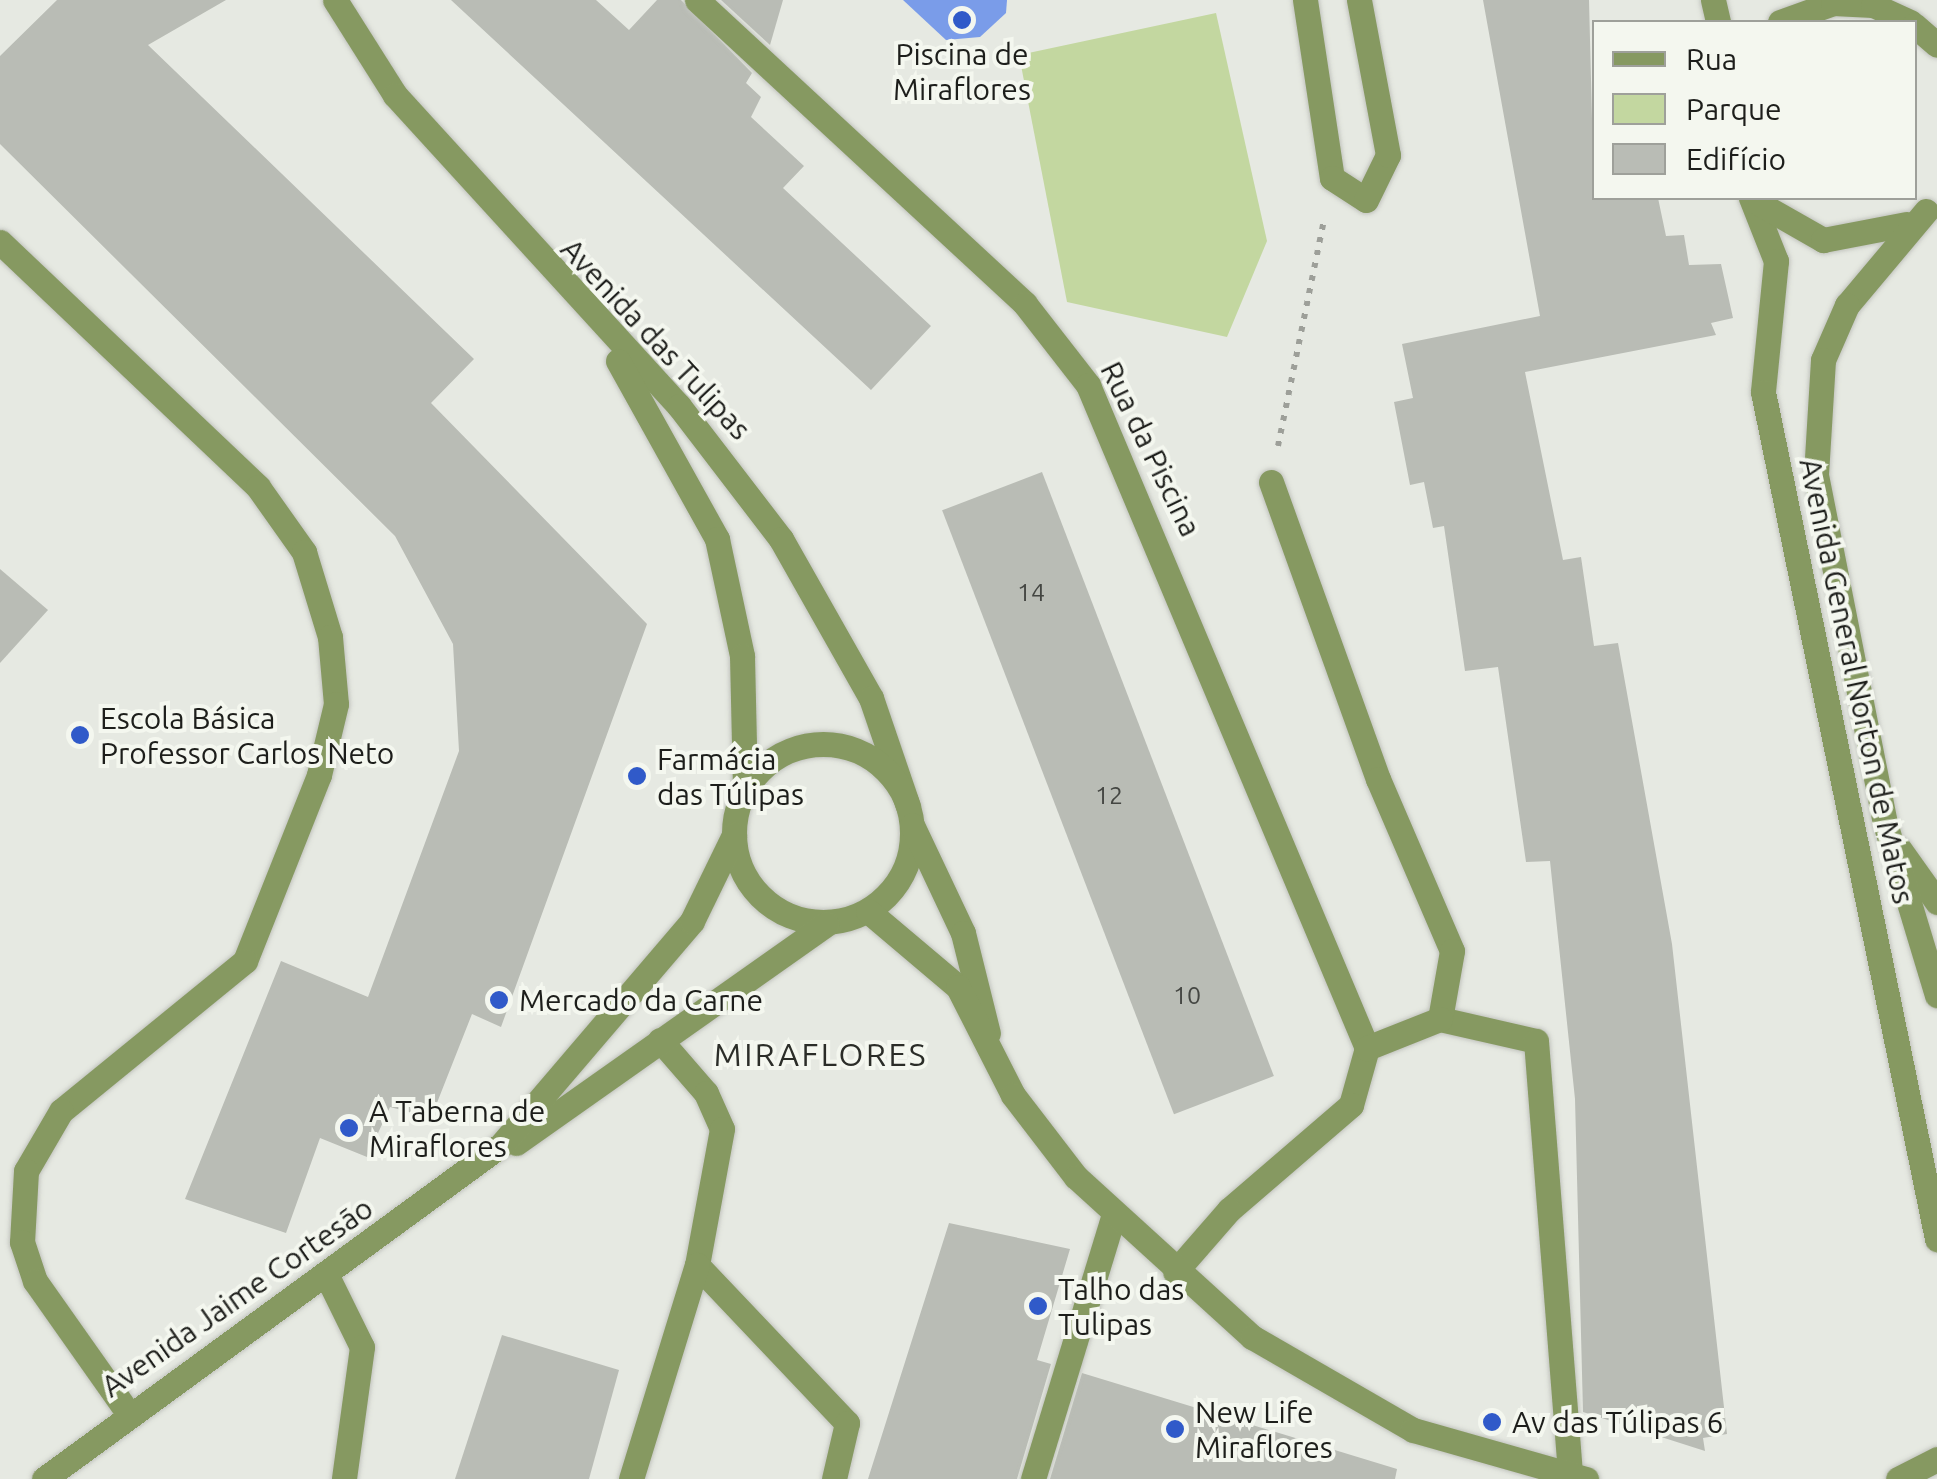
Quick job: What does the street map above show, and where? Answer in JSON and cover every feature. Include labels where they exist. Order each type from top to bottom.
[{"type":"street","name":"Avenida das Tulipas","points":[[335,0],[395,95],[574,301],[680,406],[781,540],[870,698],[910,815],[976,969],[990,1048]]},
{"type":"street","name":"Rua da Piscina","points":[[697,0],[1025,304],[1088,385],[1367,1048]]},
{"type":"street","points":[[1305,0],[1332,178],[1366,200],[1388,154],[1359,0]]},
{"type":"street","points":[[1785,20],[1831,2],[1874,6],[1904,20]]},
{"type":"street","points":[[1917,28],[1937,46]]},
{"type":"street","name":"Avenida General Norton de Matos","points":[[1753,200],[1776,261],[1762,392],[1937,1240]]},
{"type":"street","points":[[1754,200],[1782,224],[1823,240],[1891,234],[1931,205]]},
{"type":"street","name":"Avenida General Norton de Matos","points":[[1931,205],[1847,306],[1816,401],[1823,522],[1885,823],[1937,995]]},
{"type":"street","points":[[0,242],[258,487],[304,552],[330,637],[336,704],[319,774],[245,960],[62,1111],[26,1171],[22,1242],[35,1280],[128,1413]]},
{"type":"street","points":[[574,301],[654,414],[717,539],[740,640],[745,789],[734,834],[752,888],[798,920],[827,924],[868,911],[902,874],[910,815],[874,759],[847,746],[789,751],[745,789]]},
{"type":"street","points":[[1271,482],[1364,744],[1452,952],[1440,1019]]},
{"type":"street","points":[[1885,823],[1937,902]]},
{"type":"street","name":"Avenida Jaime Cortesão","points":[[468,1171],[646,983],[692,921],[734,834]]},
{"type":"street","name":"Avenida das Tulipas","points":[[868,911],[934,959],[990,1048],[1013,1095],[1114,1214],[1175,1272],[1355,1404],[1578,1477]]},
{"type":"street","name":"Avenida Jaime Cortesão","points":[[44,1479],[128,1413],[327,1276],[468,1171],[827,924]]},
{"type":"street","points":[[1175,1272],[1229,1210],[1352,1104],[1367,1048],[1440,1019],[1536,1040],[1578,1477]]},
{"type":"street","points":[[631,1479],[696,1265],[722,1129],[706,1092],[660,1040]]},
{"type":"street","points":[[1032,1479],[1114,1214]]},
{"type":"street","points":[[696,1265],[848,1423],[834,1479]]},
{"type":"street","points":[[327,1276],[362,1346],[344,1479]]},
{"type":"street","points":[[1898,1479],[1928,1469],[1937,1441]]},
{"type":"path","points":[[1271,482],[1332,178]]},
{"type":"green space","points":[[1216,13],[1267,241],[1227,337],[1067,302],[1019,55]]},
{"type":"water","name":"Piscina de Miraflores","points":[[903,0],[1007,0],[1006,13],[980,37],[946,40]]},
{"type":"building","points":[[57,0],[226,0],[148,45],[474,359],[431,403],[647,624],[501,1027],[472,1014],[431,1118],[390,1107],[367,1157],[320,1138],[286,1233],[185,1199],[281,961],[368,997],[459,751],[453,644],[395,536],[0,144],[0,56]]},
{"type":"building","points":[[451,0],[596,0],[629,30],[657,0],[681,0],[752,73],[746,83],[761,97],[751,117],[804,166],[783,188],[931,326],[871,390]]},
{"type":"building","points":[[721,0],[783,0],[770,45]]},
{"type":"building","points":[[1483,0],[1589,0],[1592,200],[1658,200],[1666,236],[1684,235],[1689,265],[1721,264],[1733,318],[1711,323],[1716,335],[1525,372],[1563,560],[1581,557],[1594,646],[1618,643],[1672,944],[1727,1434],[1703,1438],[1705,1451],[1583,1412],[1575,1099],[1550,861],[1526,862],[1498,667],[1465,671],[1444,526],[1433,528],[1424,482],[1410,485],[1394,402],[1413,398],[1402,344],[1540,316]]},
{"type":"building","points":[[1042,472],[1274,1076],[1174,1114],[942,510]]},
{"type":"building","points":[[0,569],[48,610],[0,663]]},
{"type":"building","points":[[949,1223],[1070,1249],[1037,1360],[1051,1364],[1017,1479],[868,1479]]},
{"type":"building","points":[[502,1335],[619,1370],[589,1479],[455,1479]]},
{"type":"building","name":"New Life Miraflores","points":[[1082,1373],[1397,1469],[1395,1479],[1050,1479]]},
{"type":"place","name":"Piscina de Miraflores","points":[[962,20]]},
{"type":"place","name":"Escola Básica Professor Carlos Neto","points":[[80,735]]},
{"type":"place","name":"Farmácia das Túlipas","points":[[637,776]]},
{"type":"place","name":"Mercado da Carne","points":[[499,1000]]},
{"type":"place","name":"A Taberna de Miraflores","points":[[349,1128]]},
{"type":"place","name":"Talho das Tulipas","points":[[1038,1306]]},
{"type":"place","name":"Av das Túlipas 6","points":[[1492,1422]]},
{"type":"place","name":"New Life Miraflores","points":[[1175,1429]]},
{"type":"district","name":"MIRAFLORES","points":[[821,1054]]}]
